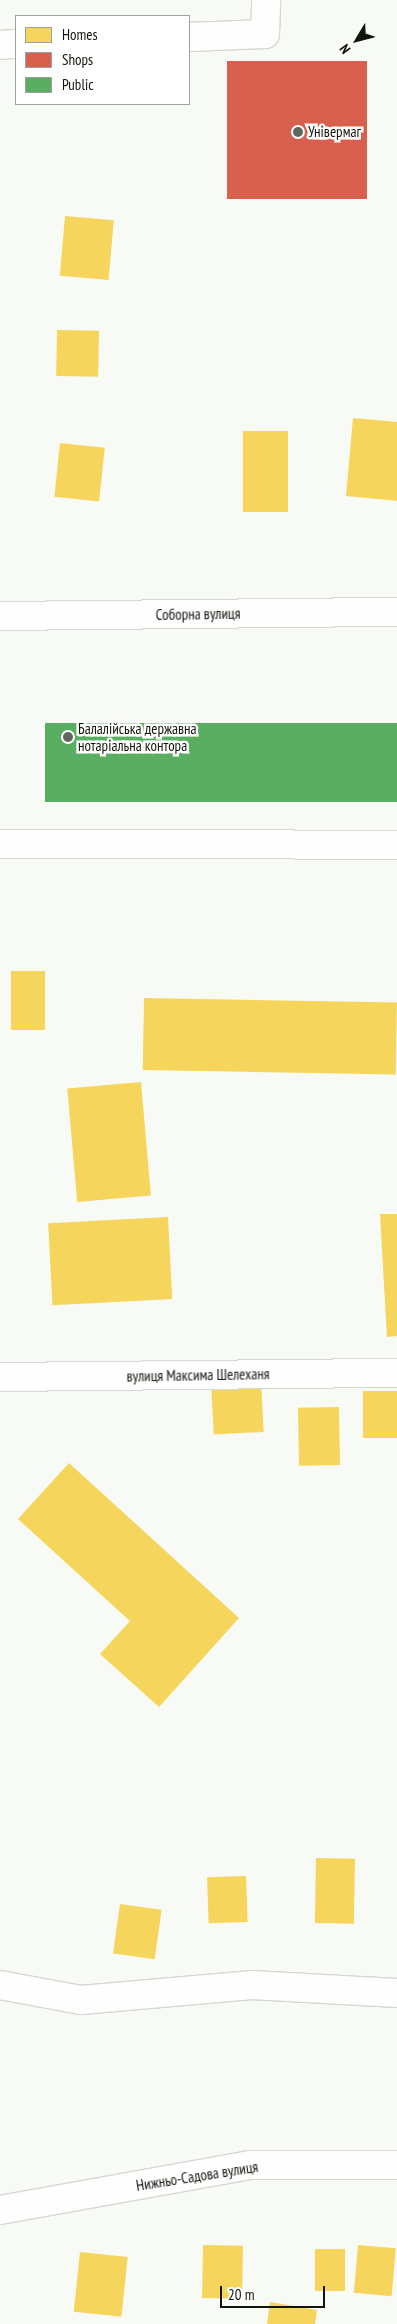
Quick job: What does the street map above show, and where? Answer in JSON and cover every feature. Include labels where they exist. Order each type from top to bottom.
[{"type":"street","points":[[190,38],[266,34],[266,0]]},
{"type":"street","points":[[0,45],[15,44]]},
{"type":"street","name":"Соборна вулиця","points":[[0,616],[397,612]]},
{"type":"street","points":[[0,844],[397,845]]},
{"type":"street","name":"вулиця Максима Шелеханя","points":[[0,1376],[397,1373]]},
{"type":"street","points":[[0,1985],[81,2000],[252,1985],[397,1993]]},
{"type":"street","name":"Нижньо-Садова вулиця","points":[[0,2210],[250,2165],[397,2165]]},
{"type":"building: Homes","points":[[65,216],[114,220],[109,280],[60,276]]},
{"type":"building: Homes","points":[[57,330],[99,331],[98,377],[56,376]]},
{"type":"building: Homes","points":[[353,418],[397,422],[397,501],[346,496]]},
{"type":"building: Homes","points":[[243,431],[288,431],[288,512],[243,512]]},
{"type":"building: Homes","points":[[60,443],[105,448],[99,501],[54,497]]},
{"type":"building: Homes","points":[[11,971],[45,971],[45,1030],[11,1030]]},
{"type":"building: Homes","points":[[144,998],[397,1002],[396,1074],[143,1070]]},
{"type":"building: Homes","points":[[141,1082],[151,1196],[77,1202],[67,1088]]},
{"type":"building: Homes","points":[[380,1214],[397,1214],[397,1336],[387,1337]]},
{"type":"building: Homes","points":[[168,1217],[172,1299],[52,1305],[48,1223]]},
{"type":"building: Homes","points":[[261,1381],[264,1432],[214,1435],[211,1384]]},
{"type":"building: Homes","points":[[363,1391],[397,1391],[397,1438],[363,1438]]},
{"type":"building: Homes","points":[[339,1407],[340,1465],[299,1466],[298,1408]]},
{"type":"building: Homes","points":[[69,1463],[239,1618],[159,1707],[100,1654],[130,1621],[18,1519]]},
{"type":"building: Homes","points":[[316,1858],[355,1859],[354,1924],[315,1923]]},
{"type":"building: Homes","points":[[246,1876],[248,1922],[209,1923],[207,1877]]},
{"type":"building: Homes","points":[[120,1904],[162,1910],[155,1959],[113,1954]]},
{"type":"building: Homes","points":[[203,2245],[243,2246],[242,2299],[202,2298]]},
{"type":"building: Homes","points":[[358,2245],[396,2248],[392,2296],[354,2293]]},
{"type":"building: Homes","points":[[315,2249],[345,2249],[345,2291],[315,2291]]},
{"type":"building: Homes","points":[[80,2252],[128,2257],[121,2317],[74,2312]]},
{"type":"building: Homes","points":[[270,2302],[317,2310],[315,2324],[267,2324]]},
{"type":"building: Shops","points":[[227,61],[367,61],[367,199],[227,199]]},
{"type":"building: Public","points":[[45,723],[397,723],[397,802],[45,802]]},
{"type":"place","name":"Універмаг","points":[[298,132]]},
{"type":"place","name":"Балалійська державна нотаріальна контора","points":[[68,737]]}]
